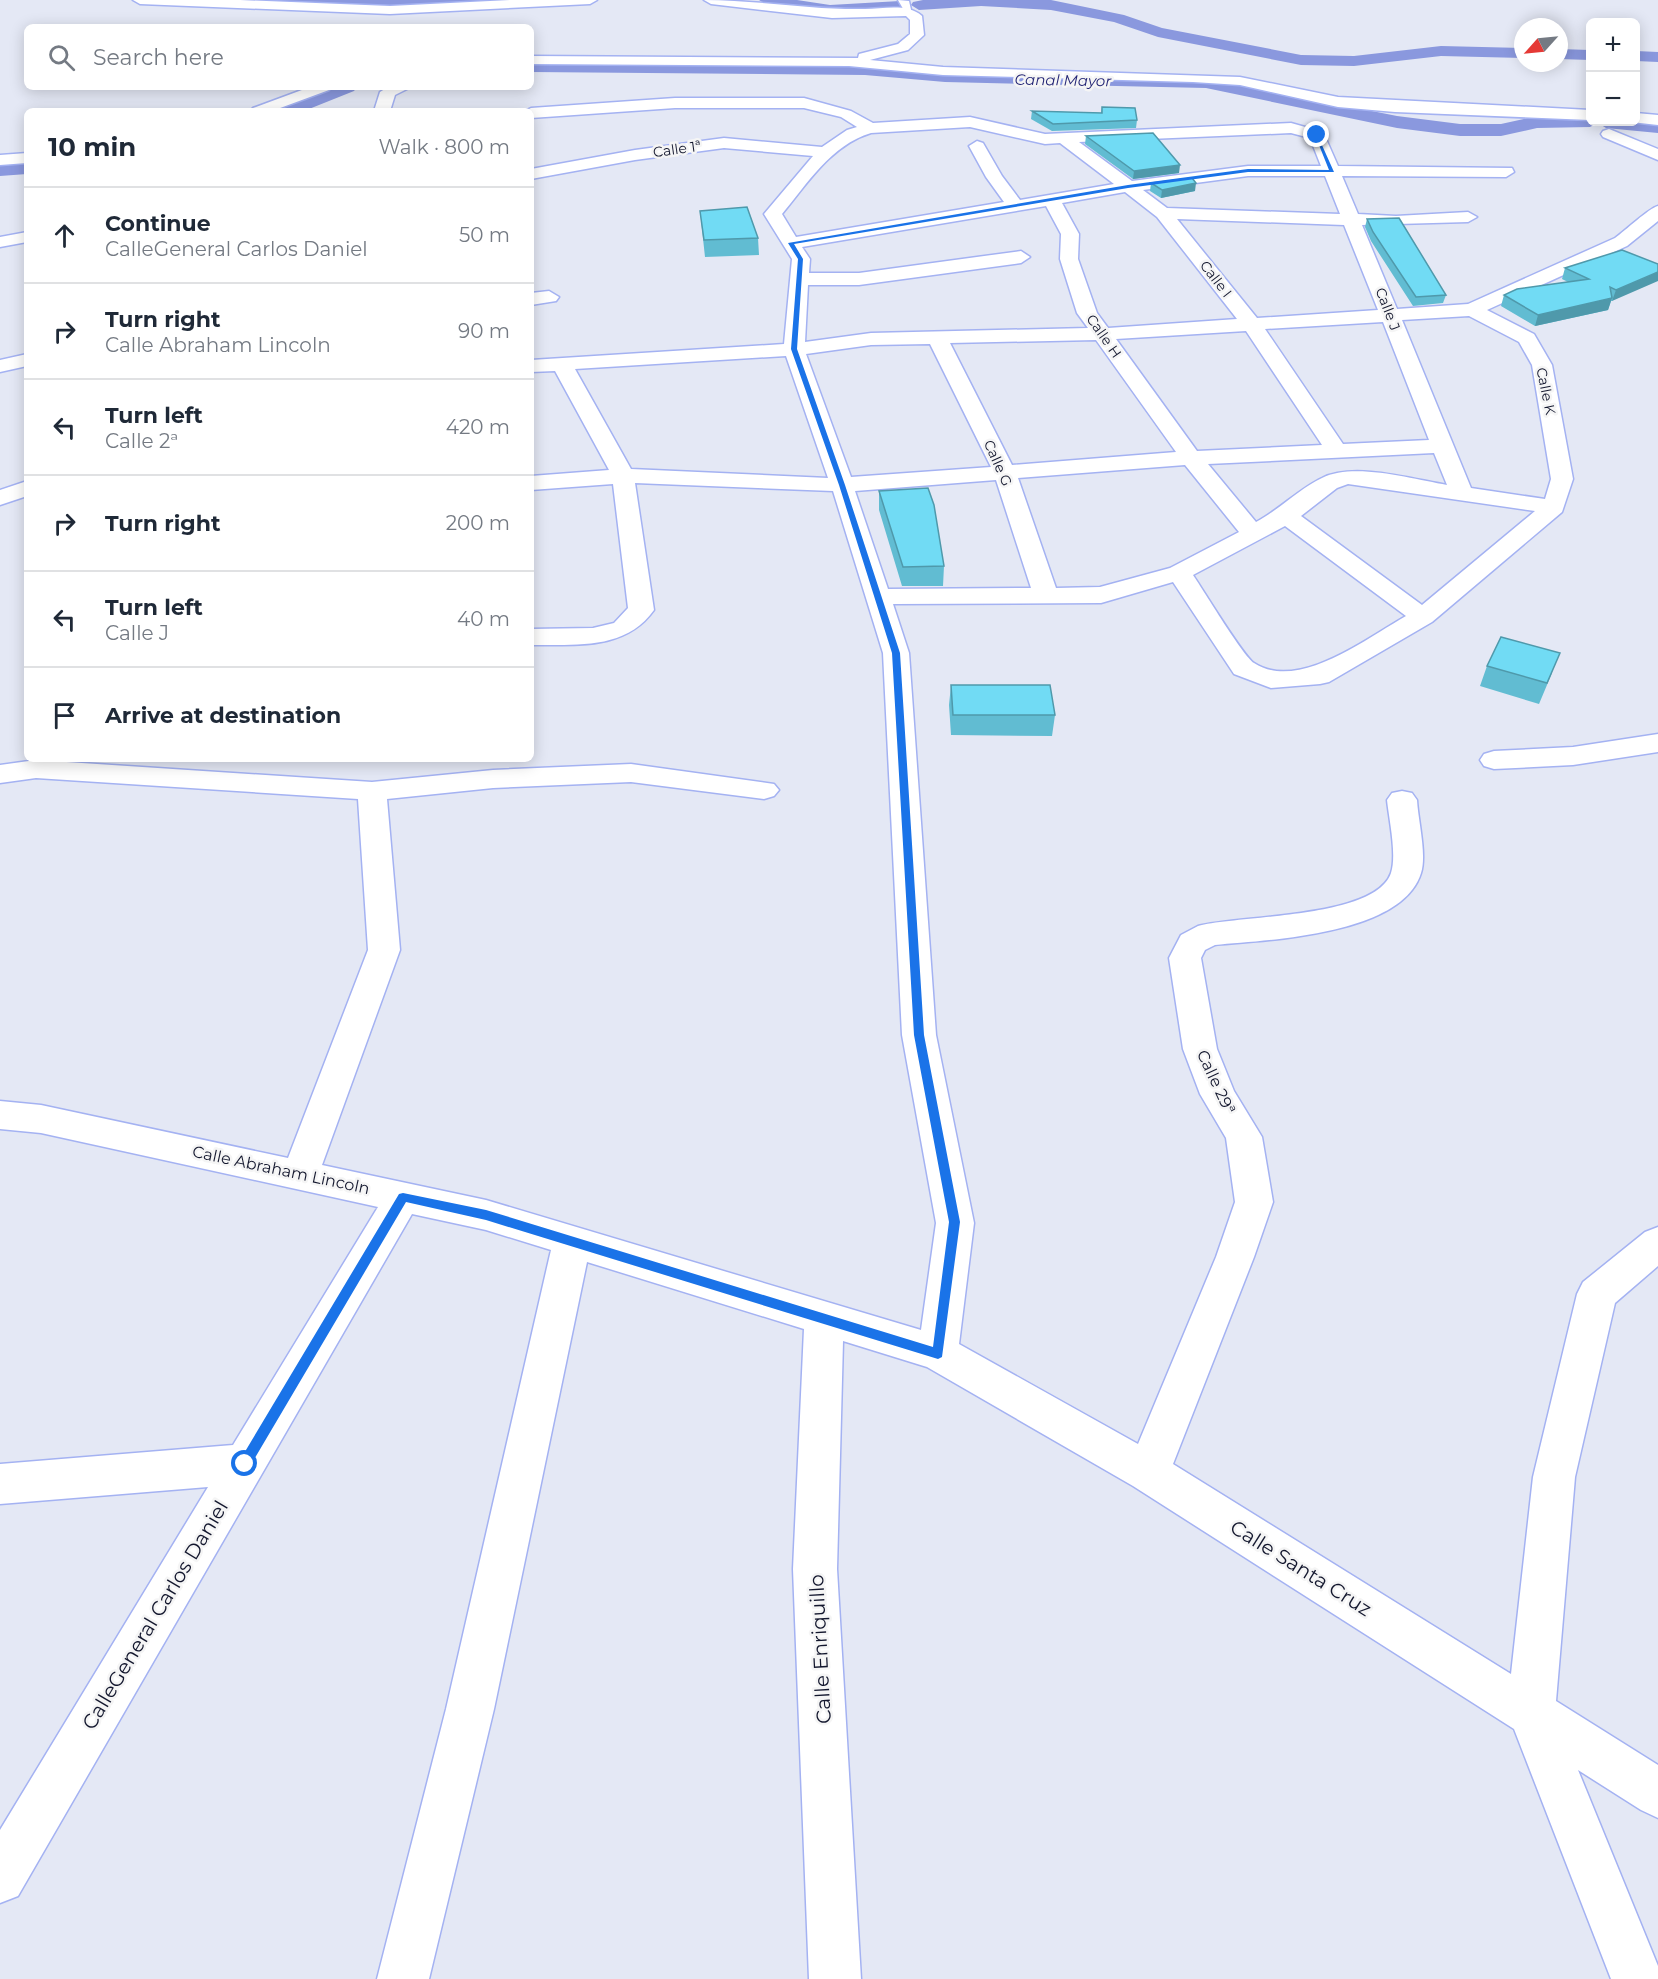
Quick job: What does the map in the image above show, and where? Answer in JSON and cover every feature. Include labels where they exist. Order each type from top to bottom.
[{"type":"street","points":[[140,0],[390,10],[590,0]]},
{"type":"street","points":[[711,0],[832,14],[905,6],[917,19],[917,36],[903,47],[849,62]]},
{"type":"street","points":[[388,24],[390,10]]},
{"type":"street","points":[[534,60],[849,62],[943,71],[1194,78],[1240,81],[1350,103],[1449,111],[1586,115]]},
{"type":"street","points":[[266,108],[316,90]]},
{"type":"street","points":[[383,108],[388,100],[388,92],[394,90]]},
{"type":"street","points":[[739,95],[743,133]]},
{"type":"street","points":[[534,113],[739,95],[824,107],[846,114],[870,128]]},
{"type":"street","points":[[1640,118],[1658,120]]},
{"type":"street","points":[[938,1353],[955,1222],[919,1035],[896,653],[842,485],[794,349],[801,259],[773,214],[825,152],[853,133],[870,128],[970,122],[1027,136],[1063,138]]},
{"type":"street","name":"Calle J","points":[[1063,138],[1290,128],[1307,130],[1317,135],[1354,220],[1462,494]]},
{"type":"street","name":"Calle 1ª","points":[[534,173],[692,146],[743,133],[825,152]]},
{"type":"street","points":[[1609,134],[1658,155]]},
{"type":"street","name":"Calle I","points":[[1063,138],[1163,213],[1253,326],[1337,451]]},
{"type":"street","points":[[977,146],[994,177],[1015,205]]},
{"type":"street","points":[[0,160],[24,158]]},
{"type":"street","points":[[791,243],[1051,199],[1248,171],[1506,172]]},
{"type":"street","name":"Calle H","points":[[1051,199],[1070,234],[1069,259],[1087,313],[1191,458],[1253,534]]},
{"type":"street","points":[[534,366],[794,349],[871,339],[1102,334],[1472,310],[1621,242],[1643,227],[1658,211]]},
{"type":"street","points":[[1163,213],[1396,221],[1468,217]]},
{"type":"street","points":[[0,242],[24,238]]},
{"type":"street","points":[[799,279],[859,279],[1021,256]]},
{"type":"street","name":"Calle K","points":[[1472,310],[1527,338],[1542,365],[1562,479],[1554,507]]},
{"type":"street","name":"Calle G","points":[[936,336],[1005,473],[1046,596]]},
{"type":"street","points":[[0,366],[24,361]]},
{"type":"street","points":[[534,638],[594,636],[623,628],[640,610],[623,476],[562,364]]},
{"type":"street","points":[[534,483],[623,476],[842,485],[1191,458],[1442,446]]},
{"type":"street","points":[[878,597],[1101,595],[1179,573],[1286,516],[1329,483],[1347,477],[1554,507]]},
{"type":"street","points":[[0,498],[24,489]]},
{"type":"street","points":[[1179,573],[1242,668],[1271,680],[1320,676],[1423,616],[1554,507]]},
{"type":"street","points":[[1286,516],[1423,616]]},
{"type":"street","points":[[1494,760],[1573,756],[1658,743]]},
{"type":"street","points":[[0,774],[43,764],[372,791],[496,769],[631,772],[764,790]]},
{"type":"street","points":[[300,1174],[384,950],[372,791]]},
{"type":"street","name":"Calle 29ª","points":[[1148,1472],[1235,1257],[1254,1202],[1244,1137],[1218,1094],[1200,1049],[1185,958],[1192,943],[1209,934],[1325,921],[1391,896],[1406,874],[1402,800]]},
{"type":"street","name":"Calle Abraham Lincoln","points":[[0,1115],[41,1119],[486,1215],[938,1353]]},
{"type":"street","name":"CalleGeneral Carlos Daniel","points":[[0,1878],[403,1197]]},
{"type":"street","points":[[403,1979],[472,1697],[572,1241]]},
{"type":"street","points":[[1637,1979],[1531,1713],[1554,1478],[1597,1294],[1658,1243]]},
{"type":"street","name":"Calle Enriquillo","points":[[824,1319],[815,1569],[835,1979]]},
{"type":"street","name":"Calle Santa Cruz","points":[[938,1353],[1148,1472],[1658,1793]]},
{"type":"street","points":[[0,1484],[245,1464]]},
{"type":"building","points":[[1102,107],[1135,108],[1137,120],[1053,124],[1032,111],[1102,113]]},
{"type":"building","points":[[1153,133],[1180,165],[1134,171],[1086,136]]},
{"type":"building","points":[[1192,178],[1196,183],[1162,190],[1151,183]]},
{"type":"building","points":[[747,207],[758,238],[704,240],[700,211]]},
{"type":"building","points":[[1399,218],[1446,295],[1416,297],[1373,232],[1367,219]]},
{"type":"building","points":[[1622,250],[1658,264],[1658,272],[1616,290],[1610,287],[1612,298],[1538,315],[1504,295],[1517,289],[1589,279],[1565,268]]},
{"type":"building","points":[[928,488],[934,505],[944,566],[903,567],[879,491]]},
{"type":"building","points":[[1501,637],[1560,653],[1547,683],[1487,666]]},
{"type":"building","points":[[951,685],[1050,685],[1055,715],[953,715]]},
{"type":"waterway","points":[[263,0],[503,0]]},
{"type":"waterway","points":[[767,0],[830,10],[900,6]]},
{"type":"waterway","points":[[919,5],[981,1],[1051,5],[1118,18],[1158,32],[1301,60],[1354,61],[1441,51],[1514,53]]},
{"type":"waterway","points":[[1568,54],[1586,55]]},
{"type":"waterway","points":[[1640,56],[1658,57]]},
{"type":"waterway","name":"Canal Mayor","points":[[534,67],[865,70],[945,77],[1206,83],[1397,122],[1460,130],[1501,130],[1537,122],[1586,121]]},
{"type":"waterway","name":"Canal Mayor","points":[[296,108],[340,90]]},
{"type":"waterway","name":"Canal Mayor","points":[[1640,125],[1658,127]]},
{"type":"waterway","name":"Canal Mayor","points":[[0,170],[24,168]]},
{"type":"route","points":[[245,1464],[403,1197],[486,1215],[938,1353],[955,1222],[919,1035],[896,653],[842,485],[794,349],[801,259],[791,243],[1128,187],[1248,171],[1332,171],[1317,135]]}]
